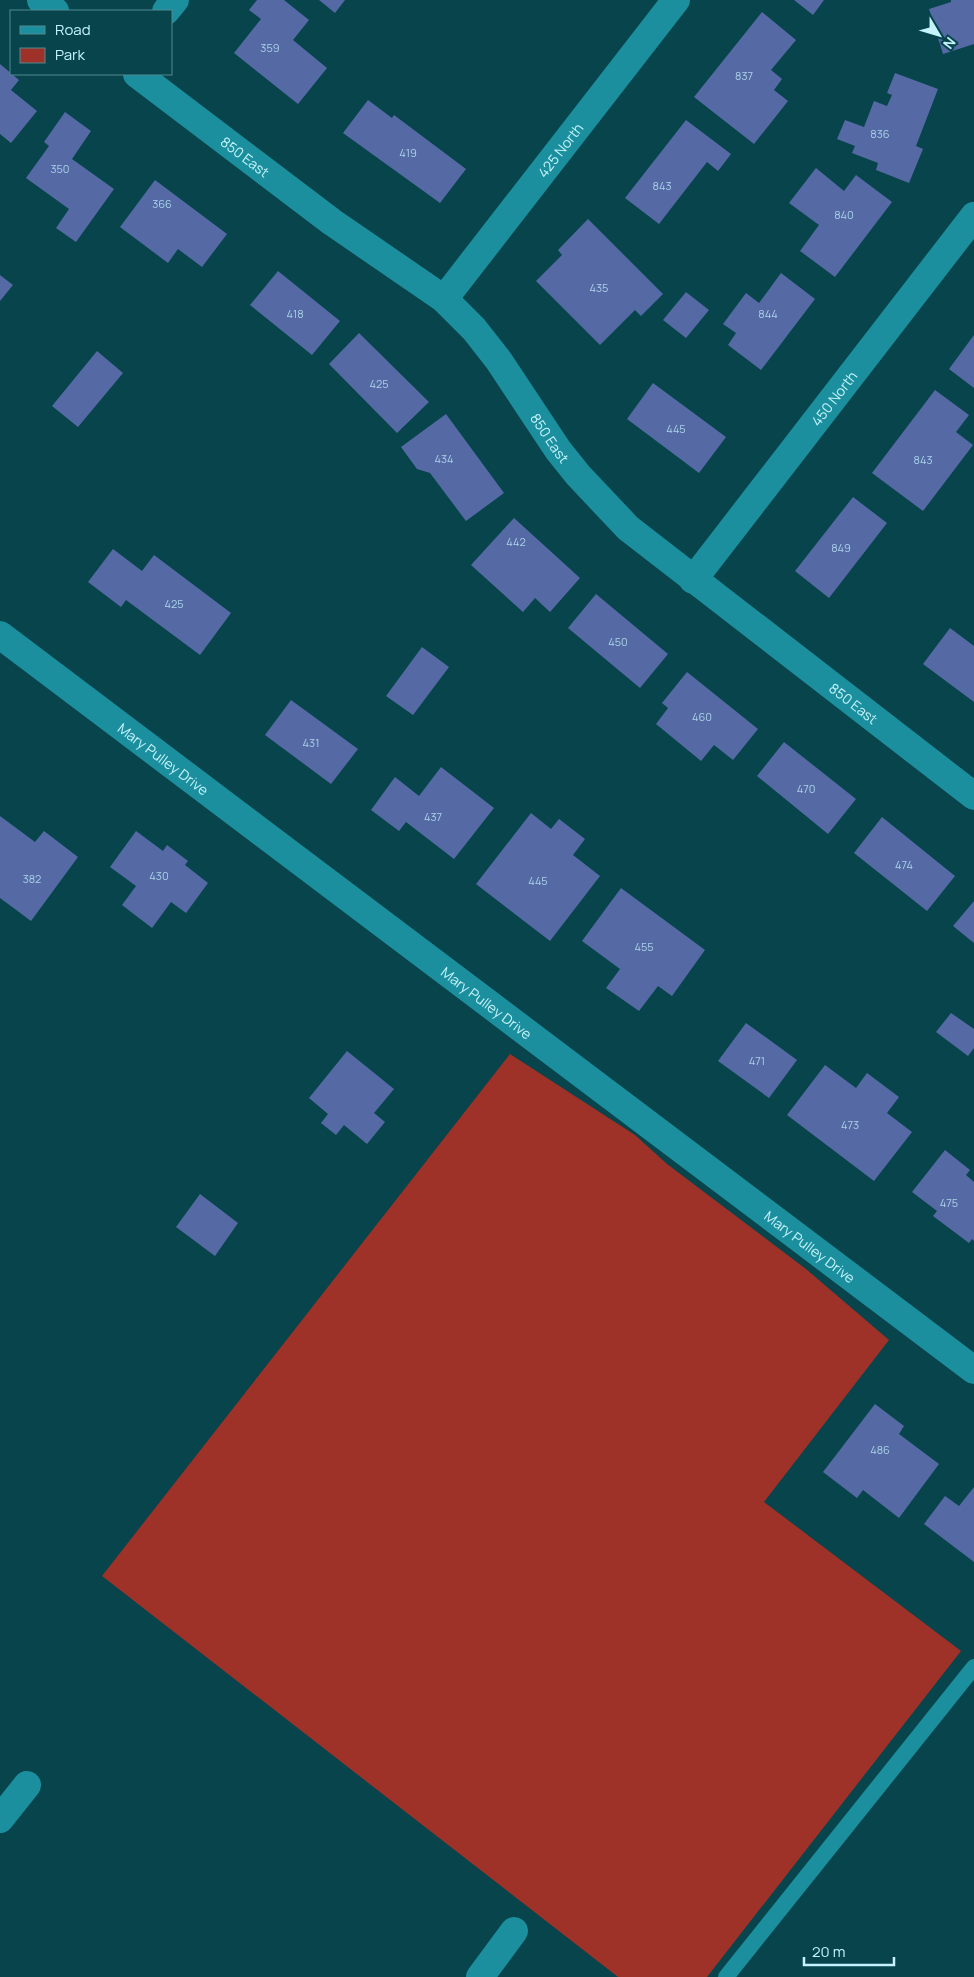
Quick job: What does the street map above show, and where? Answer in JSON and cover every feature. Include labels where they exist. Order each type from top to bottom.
[{"type":"street","points":[[41,0],[54,10]]},
{"type":"street","points":[[167,10],[175,0]]},
{"type":"street","name":"425 North","points":[[444,299],[676,0]]},
{"type":"street","name":"850 East","points":[[138,75],[332,222],[444,299],[474,329],[499,361],[558,450],[602,503],[628,528],[974,796]]},
{"type":"street","name":"450 North","points":[[693,580],[974,216]]},
{"type":"street","name":"Mary Pulley Drive","points":[[0,635],[974,1370]]},
{"type":"street","points":[[0,1819],[27,1785]]},
{"type":"street","points":[[480,1977],[514,1931]]},
{"type":"lane","points":[[726,1977],[974,1668]]},
{"type":"green space","points":[[510,1054],[635,1135],[667,1164],[806,1269],[889,1340],[764,1502],[961,1651],[707,1977],[618,1977],[102,1576]]},
{"type":"building","points":[[257,0],[284,0],[309,20],[293,40],[327,68],[298,104],[234,53],[261,19],[249,10]]},
{"type":"building","points":[[319,0],[345,0],[335,13]]},
{"type":"building","points":[[794,0],[824,0],[813,15]]},
{"type":"building","points":[[951,0],[974,0],[974,44],[943,54],[929,9],[951,2]]},
{"type":"building","points":[[762,12],[796,40],[771,70],[782,79],[774,90],[788,101],[754,144],[694,97]]},
{"type":"building","points":[[0,64],[10,72],[10,75],[19,80],[11,90],[37,111],[11,143],[0,134]]},
{"type":"building","points":[[895,73],[938,89],[916,146],[923,149],[909,183],[876,170],[878,163],[852,153],[855,146],[837,139],[845,120],[864,127],[874,101],[887,106],[892,95],[887,93]]},
{"type":"building","points":[[368,100],[392,118],[394,115],[466,169],[440,203],[343,133]]},
{"type":"building","points":[[65,112],[91,131],[72,159],[114,189],[76,242],[56,228],[69,209],[26,178],[49,146],[44,142]]},
{"type":"building","points":[[686,120],[731,154],[718,171],[707,162],[659,224],[625,198]]},
{"type":"building","points":[[816,168],[844,191],[856,175],[892,202],[835,277],[800,251],[819,225],[789,203]]},
{"type":"building","points":[[155,180],[227,234],[202,267],[178,249],[168,263],[120,227]]},
{"type":"building","points":[[588,219],[663,294],[641,316],[635,310],[600,345],[536,281],[562,255],[558,250]]},
{"type":"building","points":[[278,271],[340,321],[312,355],[250,305]]},
{"type":"building","points":[[781,273],[815,299],[761,370],[728,345],[736,333],[723,324],[746,293],[759,303]]},
{"type":"building","points":[[0,275],[13,285],[0,301]]},
{"type":"building","points":[[686,292],[709,310],[686,338],[663,320]]},
{"type":"building","points":[[359,333],[429,402],[397,433],[329,364]]},
{"type":"building","points":[[974,335],[974,388],[949,369]]},
{"type":"building","points":[[97,351],[123,373],[78,427],[52,406]]},
{"type":"building","points":[[653,383],[726,437],[699,473],[627,419]]},
{"type":"building","points":[[935,390],[969,415],[956,432],[973,445],[923,511],[872,473]]},
{"type":"building","points":[[446,414],[504,493],[466,521],[430,473],[417,469],[401,447]]},
{"type":"building","points":[[853,497],[887,523],[829,598],[795,571]]},
{"type":"building","points":[[514,518],[580,578],[550,612],[535,598],[523,612],[471,565]]},
{"type":"building","points":[[113,549],[142,571],[154,555],[231,613],[200,655],[126,600],[121,607],[88,582]]},
{"type":"building","points":[[596,594],[668,654],[640,688],[568,628]]},
{"type":"building","points":[[950,628],[974,646],[974,702],[923,664]]},
{"type":"building","points":[[422,647],[449,667],[413,715],[386,696]]},
{"type":"building","points":[[687,672],[758,729],[733,760],[714,745],[701,761],[656,724],[668,708],[662,703]]},
{"type":"building","points":[[291,700],[358,749],[331,784],[265,735]]},
{"type":"building","points":[[784,742],[856,799],[828,834],[757,776]]},
{"type":"building","points":[[441,767],[494,808],[454,859],[406,822],[399,831],[371,810],[395,777],[419,796]]},
{"type":"building","points":[[531,813],[551,829],[559,819],[585,839],[573,855],[600,876],[550,941],[476,884]]},
{"type":"building","points":[[0,816],[35,842],[44,831],[78,857],[31,921],[0,898]]},
{"type":"building","points":[[882,817],[955,876],[927,911],[854,853]]},
{"type":"building","points":[[136,831],[163,851],[167,845],[188,861],[185,865],[208,883],[186,913],[171,902],[152,928],[122,905],[136,886],[110,867]]},
{"type":"building","points":[[621,888],[705,950],[672,996],[658,986],[639,1011],[606,988],[620,969],[582,941]]},
{"type":"building","points":[[974,901],[974,943],[953,926]]},
{"type":"building","points":[[951,1013],[974,1029],[974,1048],[968,1056],[936,1032]]},
{"type":"building","points":[[746,1023],[797,1060],[769,1098],[718,1061]]},
{"type":"building","points":[[347,1051],[394,1089],[374,1113],[385,1122],[367,1144],[344,1125],[336,1135],[321,1123],[328,1114],[309,1098]]},
{"type":"building","points":[[825,1065],[856,1088],[867,1073],[899,1097],[887,1113],[912,1132],[874,1181],[787,1115]]},
{"type":"building","points":[[945,1150],[970,1170],[966,1175],[974,1182],[974,1241],[972,1239],[969,1243],[933,1216],[937,1211],[912,1192]]},
{"type":"building","points":[[200,1194],[238,1223],[215,1256],[176,1227]]},
{"type":"building","points":[[875,1404],[904,1426],[899,1434],[939,1464],[899,1518],[863,1490],[857,1498],[823,1472]]},
{"type":"building","points":[[974,1487],[974,1562],[924,1524],[945,1496],[959,1506]]}]
